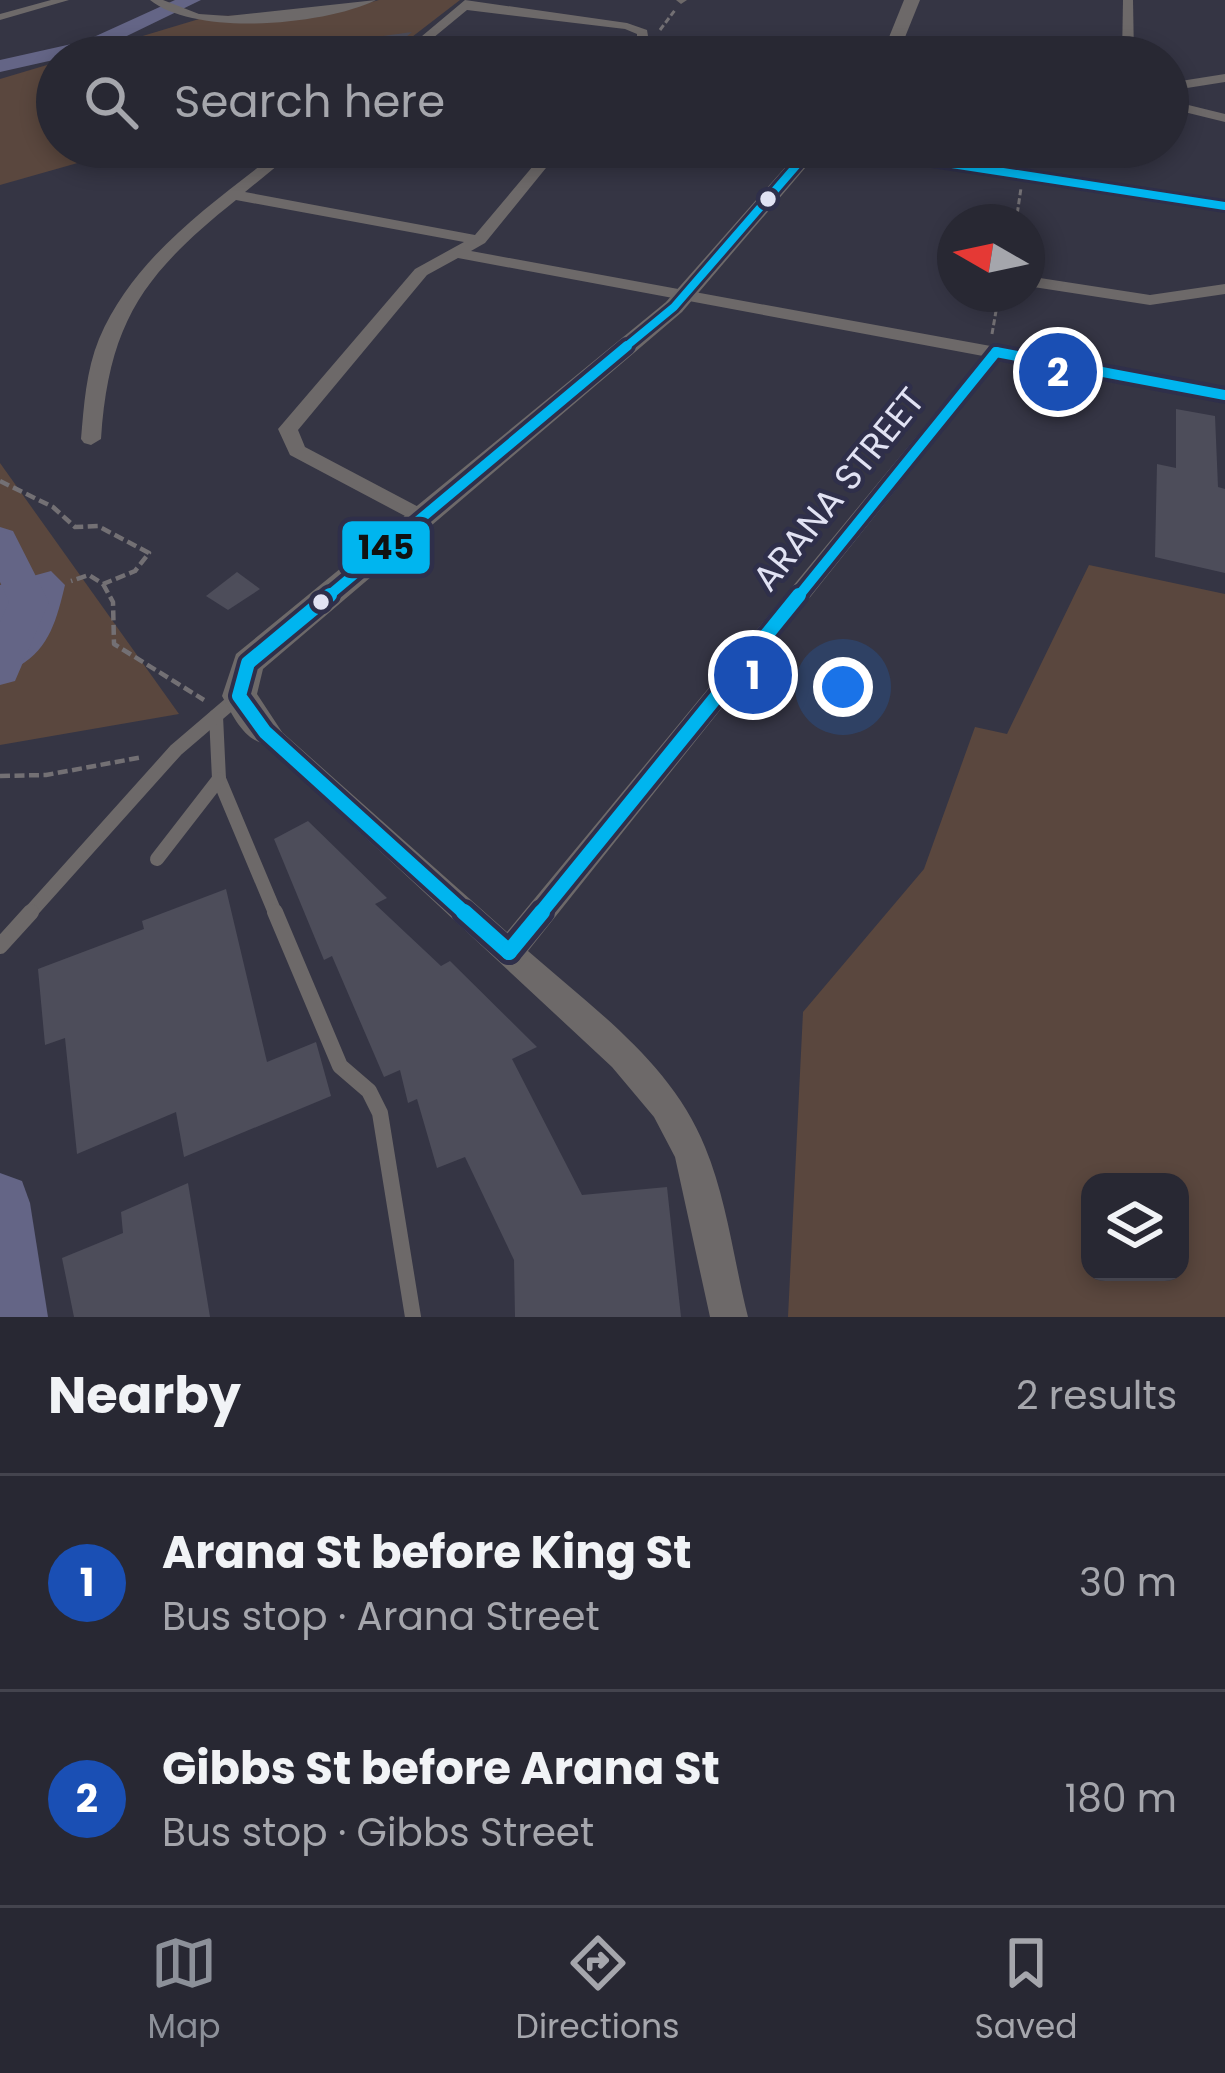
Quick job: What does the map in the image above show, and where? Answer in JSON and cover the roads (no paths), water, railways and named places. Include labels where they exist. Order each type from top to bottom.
[{"type":"street","points":[[0,17],[64,0]]},
{"type":"street","points":[[155,0],[175,10],[293,17],[371,0]]},
{"type":"street","points":[[897,36],[912,0]]},
{"type":"street","points":[[1128,36],[1129,0]]},
{"type":"street","points":[[428,36],[468,3],[643,32],[643,36]]},
{"type":"street","points":[[1189,84],[1225,78]]},
{"type":"street","points":[[1189,109],[1225,118]]},
{"type":"street","points":[[91,440],[91,394],[99,352],[122,310],[147,272],[268,168]]},
{"type":"street","points":[[422,518],[297,451],[288,429],[421,272],[479,240],[539,168]]},
{"type":"street","points":[[729,1317],[692,1153],[667,1105],[509,952],[265,731],[228,706],[259,652],[686,296],[796,168]]},
{"type":"street","points":[[971,168],[1225,206]]},
{"type":"street","points":[[235,195],[479,240]]},
{"type":"street","points":[[458,253],[1225,395]]},
{"type":"street","points":[[1045,284],[1150,300],[1225,289]]},
{"type":"street","name":"ARANA STREET","points":[[509,952],[992,352]]},
{"type":"lane","points":[[0,946],[176,750],[228,706]]},
{"type":"lane","points":[[228,706],[219,779],[340,1066],[370,1090],[380,1113],[412,1317]]},
{"type":"lane","points":[[157,859],[197,801],[219,779]]},
{"type":"water","points":[[51,571],[65,585],[55,620],[38,650],[19,666],[0,657],[0,585]]},
{"type":"waterway","points":[[113,36],[191,0]]},
{"type":"waterway","points":[[0,66],[36,58]]},
{"type":"waterway","points":[[0,540],[29,602],[0,669]]},
{"type":"waterway","points":[[0,1203],[16,1317]]},
{"type":"place","name":"Gibbs St before Arana St","points":[[1058,372]]},
{"type":"place","name":"Arana St before King St","points":[[753,675]]}]
